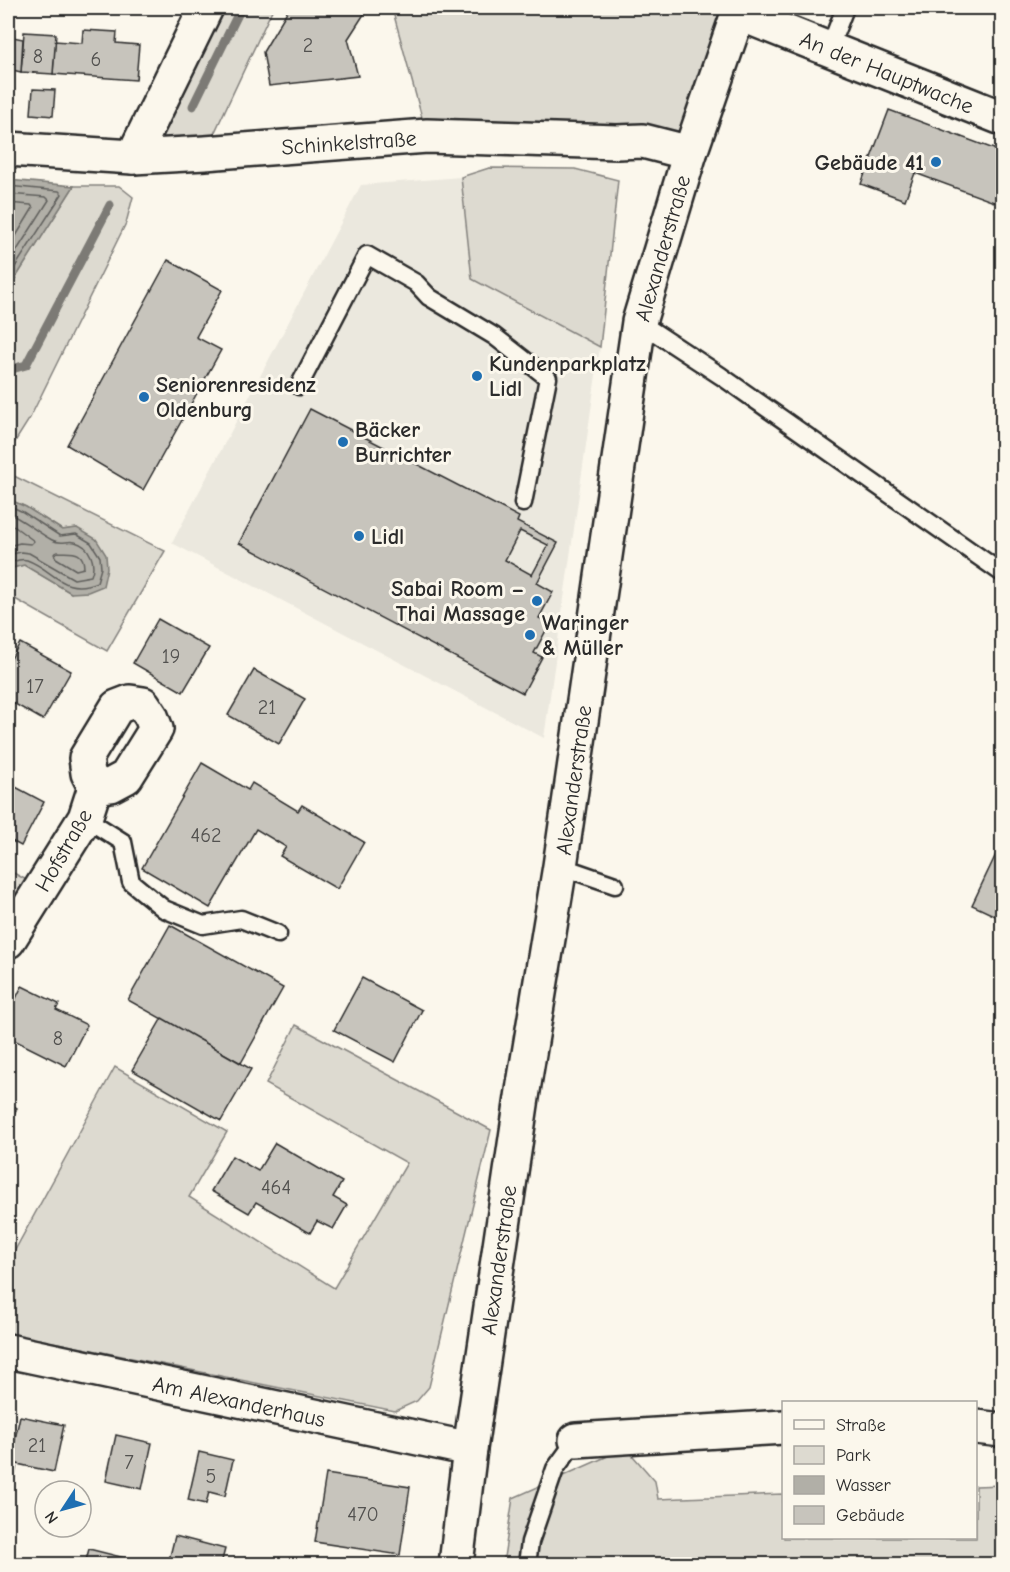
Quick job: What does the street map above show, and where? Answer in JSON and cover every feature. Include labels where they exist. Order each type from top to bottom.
[{"type":"street","points":[[133,157],[206,8]]},
{"type":"street","name":"An der Hauptwache","points":[[739,10],[829,49],[1002,118]]},
{"type":"street","name":"Alexanderstraße","points":[[456,1564],[470,1449],[524,1084],[560,866],[639,322],[690,153],[739,10]]},
{"type":"street","name":"Schinkelstraße","points":[[8,149],[133,157],[437,136],[643,141],[690,153]]},
{"type":"street","name":"Hofstraße","points":[[8,941],[85,818],[95,787]]},
{"type":"street","name":"Am Alexanderhaus","points":[[8,1352],[470,1449]]},
{"type":"street","points":[[576,1440],[782,1427]]},
{"type":"street","points":[[977,1427],[1002,1430]]},
{"type":"lane","points":[[829,49],[845,8]]},
{"type":"lane","points":[[299,386],[367,255],[416,283],[429,297],[494,336],[548,378],[523,503]]},
{"type":"lane","points":[[639,322],[721,376],[1002,573]]},
{"type":"lane","points":[[85,818],[123,842],[131,882],[164,909],[203,926],[241,919],[278,934]]},
{"type":"lane","points":[[560,866],[615,885]]},
{"type":"lane","points":[[527,1564],[530,1542],[555,1469],[576,1440]]},
{"type":"shaded area","points":[[461,177],[472,279],[600,347],[544,738],[172,543],[361,185]]},
{"type":"green space","points":[[205,8],[273,8],[205,153],[133,157]]},
{"type":"green space","points":[[392,8],[742,8],[690,153],[427,136]]},
{"type":"green space","points":[[489,168],[575,169],[618,180],[600,347],[472,279],[461,177]]},
{"type":"green space","points":[[74,186],[119,186],[133,197],[126,223],[30,418],[11,448],[8,447],[8,271],[15,279]]},
{"type":"green space","points":[[8,473],[165,551],[107,651],[8,595],[8,569],[24,565],[71,593],[77,528],[62,530],[26,507],[8,499]]},
{"type":"green space","points":[[8,870],[34,884],[8,921]]},
{"type":"green space","points":[[296,1025],[491,1130],[429,1387],[417,1401],[395,1411],[8,1333],[8,1263],[115,1067],[227,1132],[189,1197],[334,1288],[407,1163],[266,1084]]},
{"type":"green space","points":[[626,1448],[655,1481],[658,1499],[782,1494],[782,1539],[977,1539],[977,1486],[1002,1485],[1002,1564],[503,1564],[513,1498]]},
{"type":"water","points":[[8,180],[74,186],[15,279],[8,271]]},
{"type":"water","points":[[8,499],[26,507],[62,530],[77,528],[96,539],[106,555],[107,568],[103,586],[88,592],[71,593],[24,565],[8,569]]},
{"type":"building","points":[[289,8],[368,8],[348,39],[358,76],[269,86],[263,52]]},
{"type":"building","points":[[83,30],[117,32],[116,43],[139,45],[136,80],[53,74],[55,41],[82,43]]},
{"type":"building","points":[[24,32],[56,34],[53,74],[21,72]]},
{"type":"building","points":[[8,36],[23,39],[21,72],[8,69]]},
{"type":"building","points":[[33,89],[55,90],[53,116],[31,114]]},
{"type":"building","name":"Gebäude 41","points":[[889,110],[1002,152],[1002,205],[915,173],[905,200],[861,184]]},
{"type":"building","name":"Seniorenresidenz Oldenburg","points":[[168,260],[222,290],[196,337],[221,350],[143,490],[67,445]]},
{"type":"building","points":[[310,409],[519,517],[517,522],[558,543],[537,583],[553,592],[539,618],[550,623],[534,653],[542,657],[523,693],[239,543]],"holes":[[[520,531],[548,545],[532,575],[505,560]]]},
{"type":"building","points":[[158,619],[209,648],[183,692],[133,663]]},
{"type":"building","points":[[20,643],[71,671],[43,720],[8,700],[8,664]]},
{"type":"building","points":[[254,670],[305,699],[279,744],[228,715]]},
{"type":"building","points":[[202,763],[248,790],[252,783],[298,811],[302,805],[364,842],[337,889],[280,856],[286,847],[256,829],[210,908],[142,868]]},
{"type":"building","points":[[8,783],[44,802],[21,846],[8,839]]},
{"type":"building","points":[[999,848],[1002,850],[1002,919],[972,905]]},
{"type":"building","points":[[170,925],[283,988],[241,1063],[128,1000]]},
{"type":"building","points":[[362,978],[422,1010],[395,1062],[334,1030]]},
{"type":"building","points":[[22,986],[59,1004],[56,1010],[87,1025],[66,1066],[8,1037],[8,1015]]},
{"type":"building","points":[[162,1018],[251,1069],[221,1121],[132,1070]]},
{"type":"building","points":[[8,1102],[17,1108],[8,1126]]},
{"type":"building","points":[[275,1143],[342,1182],[333,1197],[347,1205],[333,1229],[317,1221],[310,1233],[256,1202],[249,1213],[211,1191],[232,1156],[258,1171]]},
{"type":"building","points":[[20,1416],[64,1425],[54,1472],[17,1464],[8,1511],[8,1467]]},
{"type":"building","points":[[116,1435],[152,1443],[142,1489],[106,1481]]},
{"type":"building","points":[[199,1452],[233,1460],[225,1496],[209,1492],[206,1504],[188,1500]]},
{"type":"building","points":[[326,1474],[410,1487],[400,1555],[315,1542]]},
{"type":"building","points":[[175,1536],[225,1549],[221,1564],[168,1564]]},
{"type":"building","points":[[89,1549],[125,1558],[124,1564],[85,1564]]},
{"type":"waterway","points":[[193,106],[241,8]]},
{"type":"waterway","points":[[8,362],[12,369],[26,365],[110,205]]},
{"type":"place","name":"Gebäude 41","points":[[936,162]]},
{"type":"place","name":"Kundenparkplatz Lidl","points":[[477,376]]},
{"type":"place","name":"Seniorenresidenz Oldenburg","points":[[144,397]]},
{"type":"place","name":"Bäcker Burrichter","points":[[343,442]]},
{"type":"place","name":"Lidl","points":[[359,536]]},
{"type":"place","name":"Sabai Room – Thai Massage","points":[[537,601]]},
{"type":"place","name":"Waringer & Müller","points":[[530,635]]}]
